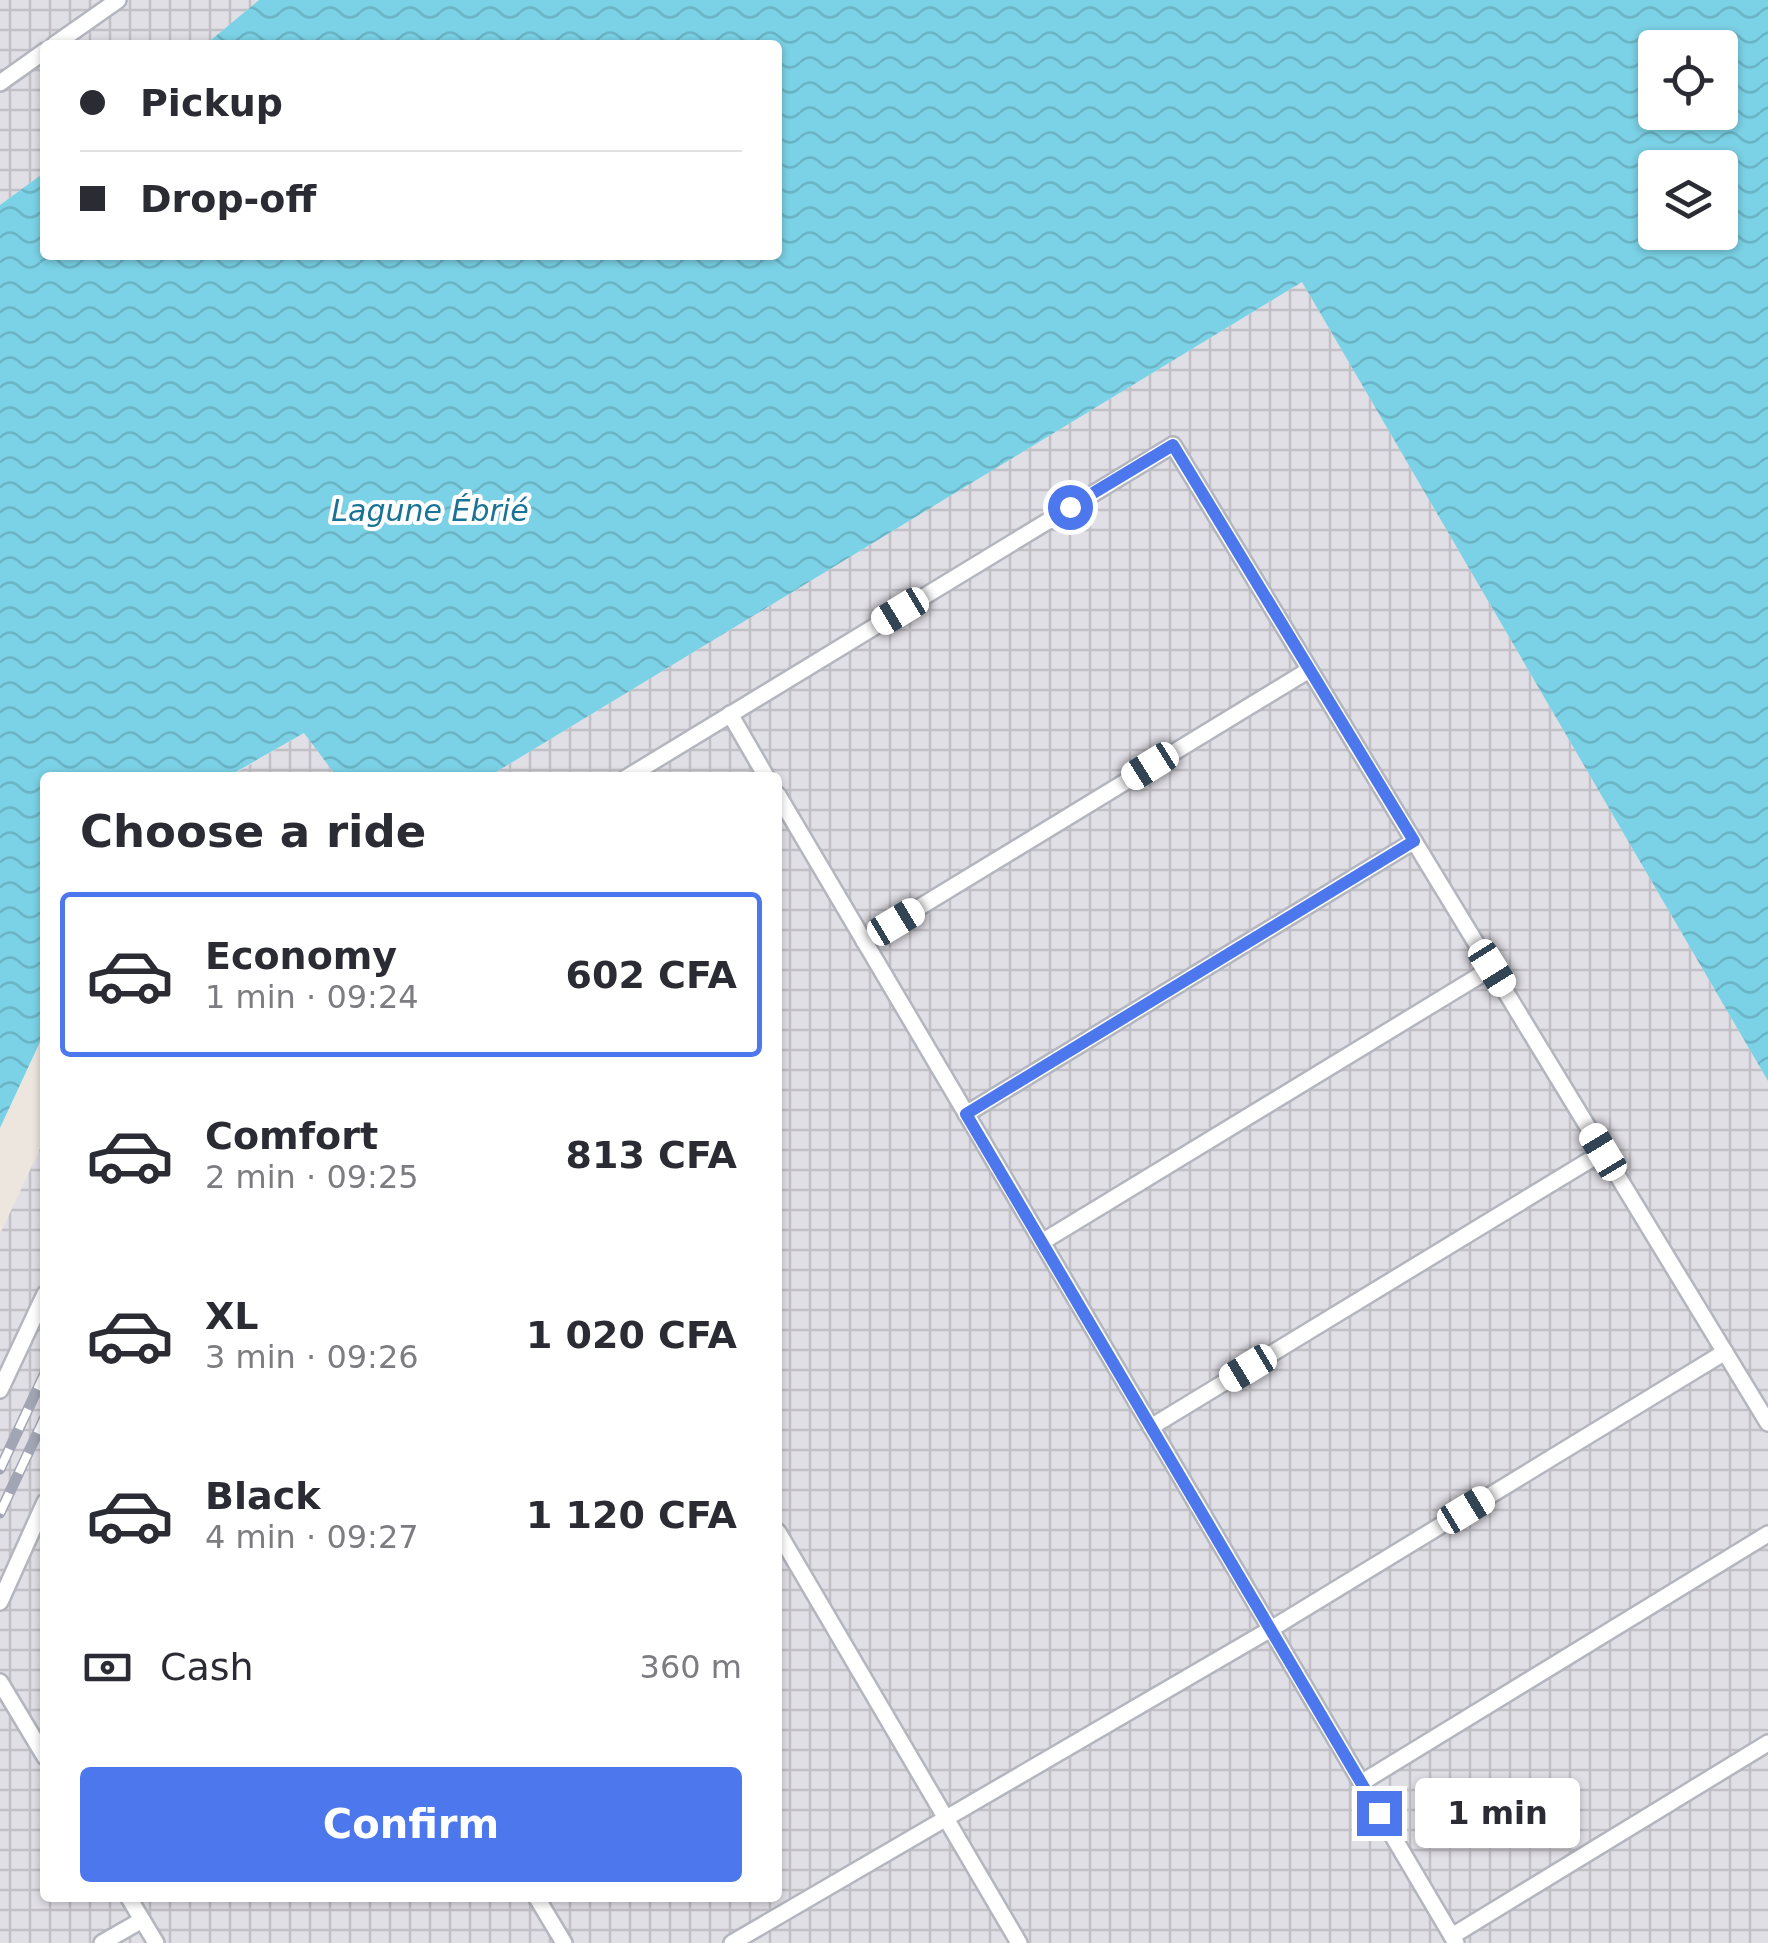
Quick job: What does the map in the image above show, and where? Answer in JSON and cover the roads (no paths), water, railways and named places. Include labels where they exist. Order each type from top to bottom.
[{"type":"lane","points":[[61,40],[118,0]]},
{"type":"lane","points":[[0,83],[40,55]]},
{"type":"lane","points":[[636,772],[1173,445],[1768,1422]]},
{"type":"lane","points":[[864,941],[1310,670]]},
{"type":"lane","points":[[730,714],[764,772]]},
{"type":"lane","points":[[782,802],[1454,1939],[1768,1743]]},
{"type":"lane","points":[[966,1114],[1414,841]]},
{"type":"lane","points":[[1042,1242],[1492,968]]},
{"type":"lane","points":[[1151,1427],[1603,1152]]},
{"type":"lane","points":[[0,1390],[40,1305]]},
{"type":"lane","points":[[732,1943],[1271,1629],[1725,1352]]},
{"type":"lane","points":[[0,1602],[40,1513]]},
{"type":"lane","points":[[1361,1782],[1768,1534]]},
{"type":"lane","points":[[782,1539],[1020,1943]]},
{"type":"lane","points":[[0,1682],[40,1750]]},
{"type":"lane","points":[[131,1902],[156,1943]]},
{"type":"lane","points":[[539,1902],[564,1943]]},
{"type":"lane","points":[[102,1943],[142,1920]]},
{"type":"water","name":"Lagune Ébrié","points":[[259,0],[1768,0],[1768,1081],[1302,282],[496,772],[333,772],[304,733],[236,772],[40,772],[40,1042],[0,1128],[0,205],[40,176],[40,260],[782,260],[782,40],[211,40]]},
{"type":"railway","points":[[0,1469],[40,1384]]},
{"type":"railway","points":[[0,1513],[40,1428]]}]
